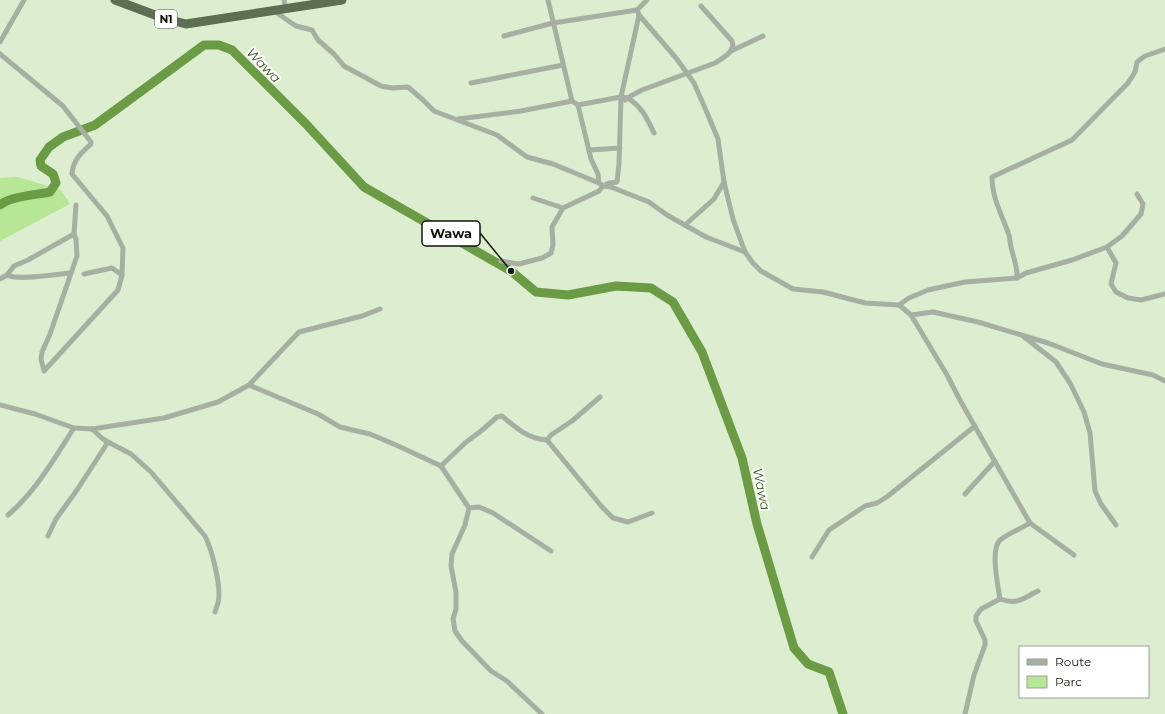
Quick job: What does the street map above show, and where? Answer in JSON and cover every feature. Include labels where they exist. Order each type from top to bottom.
[{"type":"highway","name":"N1","points":[[114,0],[163,18],[186,24],[274,11],[285,4],[342,0]]},
{"type":"street","points":[[0,42],[24,0]]},
{"type":"street","points":[[548,0],[572,101],[578,105],[627,98],[642,90],[715,63],[731,51],[763,36]]},
{"type":"street","points":[[601,184],[617,182],[620,148],[621,100],[638,12],[647,0]]},
{"type":"street","points":[[701,6],[732,42],[733,45],[731,51]]},
{"type":"street","points":[[274,11],[296,26],[312,30],[318,40],[334,54],[344,66],[381,86],[392,88],[408,87],[424,100],[434,111],[497,134],[527,156],[553,164],[650,202],[667,215],[706,237],[745,252]]},
{"type":"street","points":[[504,36],[553,23],[638,12]]},
{"type":"street","points":[[638,12],[676,58],[694,83],[718,139],[724,182],[733,219],[745,252],[753,263],[762,271],[793,289],[824,292],[865,303],[899,305],[911,315],[948,375],[1030,523],[1074,555]]},
{"type":"street","points":[[1017,278],[1010,236],[998,209],[992,187],[992,177],[1072,140],[1128,84],[1135,72],[1137,62],[1145,56],[1165,49]]},
{"type":"street","points":[[0,54],[63,106],[91,144],[77,158],[73,166],[72,174],[107,216],[123,248],[122,275],[118,290],[44,371],[41,359],[42,352],[50,334],[77,256],[76,239],[74,234],[76,205]]},
{"type":"street","points":[[471,83],[563,65]]},
{"type":"street","points":[[627,98],[634,102],[643,112],[654,133]]},
{"type":"street","points":[[458,120],[521,111],[572,101]]},
{"type":"street","points":[[501,262],[519,264],[551,254],[554,245],[552,227],[563,208],[599,191],[601,184],[591,160],[590,150],[578,105]]},
{"type":"street","points":[[590,150],[620,148]]},
{"type":"street","points":[[686,225],[714,199],[724,182]]},
{"type":"street","points":[[899,305],[909,298],[928,290],[965,282],[1017,278],[1026,273],[1072,260],[1106,247],[1122,236],[1141,214],[1143,204],[1137,194]]},
{"type":"street","points":[[533,198],[563,208]]},
{"type":"street","points":[[0,278],[7,275],[9,270],[14,266],[28,260],[74,234]]},
{"type":"street","points":[[1106,247],[1116,263],[1111,284],[1116,292],[1128,298],[1141,300],[1165,294]]},
{"type":"street","points":[[84,274],[112,268],[122,275]]},
{"type":"street","points":[[7,275],[11,277],[28,277],[70,273]]},
{"type":"street","points":[[0,405],[35,414],[74,428],[92,430],[164,418],[218,402],[250,385],[299,332],[362,316],[380,309]]},
{"type":"street","points":[[911,315],[933,312],[978,322],[1048,343],[1102,364],[1153,375],[1165,381]]},
{"type":"street","points":[[1020,334],[1056,362],[1070,383],[1084,412],[1090,433],[1095,491],[1101,504],[1116,524]]},
{"type":"street","points":[[250,385],[318,414],[340,427],[370,434],[441,466],[469,508],[466,525],[452,554],[452,566],[456,592],[456,609],[453,619],[455,631],[462,642],[491,671],[507,681],[542,714]]},
{"type":"street","points":[[547,440],[600,397]]},
{"type":"street","points":[[441,466],[465,443],[497,417],[502,416],[517,430],[529,436],[547,440],[602,508],[613,518],[628,522],[652,513]]},
{"type":"street","points":[[812,557],[829,530],[865,506],[877,503],[888,496],[975,426]]},
{"type":"street","points":[[8,515],[23,503],[43,476],[74,428]]},
{"type":"street","points":[[92,430],[108,442],[130,454],[151,472],[206,536],[210,545],[218,585],[218,602],[215,612]]},
{"type":"street","points":[[48,536],[56,518],[77,490],[108,442]]},
{"type":"street","points":[[965,494],[995,461]]},
{"type":"street","points":[[469,508],[479,507],[493,513],[551,551]]},
{"type":"street","points":[[1000,599],[995,563],[996,546],[1000,540],[1030,523]]},
{"type":"street","points":[[965,714],[974,675],[985,645],[985,640],[976,621],[976,616],[981,609],[1000,599],[1010,602],[1018,601],[1038,591]]},
{"type":"green space","points":[[18,177],[61,190],[70,204],[0,241],[0,178]]},
{"type":"waterway","name":"Wawa","points":[[0,205],[17,198],[50,192],[56,183],[53,174],[41,166],[40,160],[49,147],[63,137],[95,125],[204,45],[219,45],[232,50],[306,124],[364,187],[511,271],[536,292],[568,295],[616,286],[651,288],[673,302],[702,352],[742,458],[757,524],[794,648],[808,664],[829,672],[843,714]]},
{"type":"place","name":"Wawa","points":[[511,271]]}]
